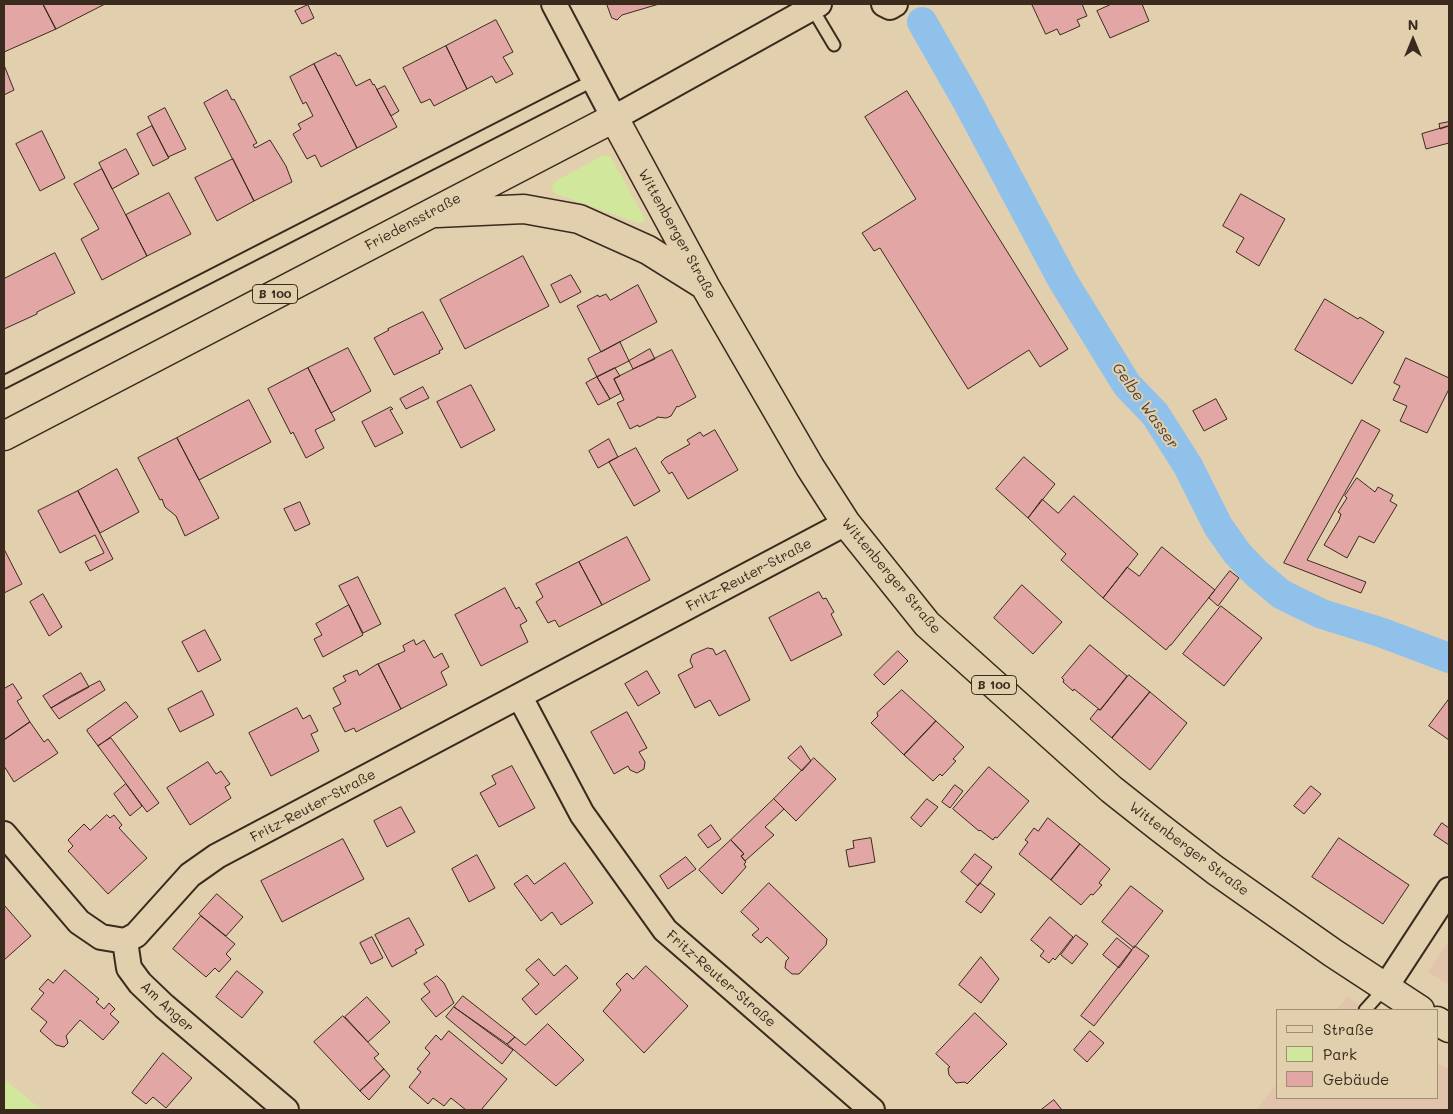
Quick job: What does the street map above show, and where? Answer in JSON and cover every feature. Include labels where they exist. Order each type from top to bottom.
[{"type":"main road","name":"Friedensstraße","points":[[4,436],[614,118]]},
{"type":"main road","name":"Wittenberger Straße","points":[[614,118],[706,286],[810,467],[846,523],[927,624],[1111,789],[1215,870],[1385,988],[1418,1009]]},
{"type":"main road","name":"B 100","points":[[428,214],[524,209],[579,219],[648,250],[706,286]]},
{"type":"main road","points":[[1438,1021],[1449,1028]]},
{"type":"street","points":[[554,4],[614,118]]},
{"type":"street","points":[[884,4],[890,6],[896,4]]},
{"type":"street","name":"Friedensstraße","points":[[614,118],[815,6]]},
{"type":"street","name":"Fritz-Reuter-Straße","points":[[125,941],[136,935],[190,875],[217,856],[846,523]]},
{"type":"street","name":"Fritz-Reuter-Straße","points":[[520,697],[582,814],[665,930],[872,1110]]},
{"type":"street","points":[[4,834],[79,922],[101,937],[125,941]]},
{"type":"street","points":[[1385,988],[1449,890]]},
{"type":"street","name":"Am Anger","points":[[125,941],[129,968],[140,983],[164,1006],[286,1110]]},
{"type":"lane","points":[[815,6],[834,45]]},
{"type":"lane","points":[[4,382],[594,80]]},
{"type":"lane","points":[[1366,1009],[1385,988]]},
{"type":"shaded area","points":[[1449,940],[1449,985],[1428,972]]},
{"type":"shaded area","points":[[1348,996],[1364,1009],[1337,1009]]},
{"type":"shaded area","points":[[1438,1064],[1449,1069],[1449,1110],[1256,1110],[1276,1085],[1276,1099],[1438,1099]]},
{"type":"green space","points":[[603,155],[611,157],[645,219],[644,222],[638,223],[554,193],[551,186],[556,181]]},
{"type":"green space","points":[[4,1079],[42,1110],[4,1110]]},
{"type":"building","points":[[4,4],[43,4],[56,29],[4,52]]},
{"type":"building","points":[[43,4],[105,4],[56,29]]},
{"type":"building","points":[[607,4],[659,4],[622,15],[617,20],[612,18]]},
{"type":"building","points":[[1032,4],[1082,4],[1087,16],[1077,20],[1080,26],[1060,35],[1057,29],[1046,34]]},
{"type":"building","points":[[1112,4],[1142,4],[1149,21],[1110,38],[1097,11]]},
{"type":"building","points":[[308,5],[314,18],[302,24],[295,11]]},
{"type":"building","points":[[496,20],[513,52],[503,57],[513,74],[496,83],[492,76],[467,89],[446,46]]},
{"type":"building","points":[[446,46],[467,89],[434,106],[430,99],[421,103],[403,68]]},
{"type":"building","points":[[336,53],[338,56],[340,55],[356,86],[370,79],[397,127],[357,148],[314,64]]},
{"type":"building","points":[[314,64],[357,148],[321,167],[315,155],[307,159],[293,134],[301,129],[298,124],[313,116],[306,102],[303,104],[290,77]]},
{"type":"building","points":[[4,65],[14,90],[4,95]]},
{"type":"building","points":[[385,86],[399,111],[391,116],[377,90]]},
{"type":"building","points":[[227,90],[232,100],[234,99],[257,143],[253,145],[255,148],[270,140],[286,166],[292,182],[254,201],[204,103]]},
{"type":"building","points":[[907,91],[1068,349],[1040,367],[1029,350],[968,389],[880,248],[874,251],[862,233],[916,199],[865,117]]},
{"type":"building","points":[[165,108],[186,149],[168,157],[148,117]]},
{"type":"building","points":[[1449,122],[1449,126],[1440,129],[1439,124]]},
{"type":"building","points":[[152,126],[169,158],[153,166],[137,134]]},
{"type":"building","points":[[1449,126],[1449,143],[1426,149],[1422,134]]},
{"type":"building","points":[[42,131],[65,178],[40,191],[16,144]]},
{"type":"building","points":[[126,149],[139,174],[112,189],[99,163]]},
{"type":"building","points":[[233,159],[254,201],[217,221],[195,178]]},
{"type":"building","points":[[102,169],[147,256],[102,280],[81,239],[99,229],[74,184]]},
{"type":"building","points":[[169,193],[191,234],[147,256],[126,215]]},
{"type":"building","points":[[1241,194],[1285,219],[1259,266],[1236,252],[1244,238],[1223,226]]},
{"type":"building","points":[[55,253],[75,293],[37,312],[37,314],[4,329],[4,279]]},
{"type":"building","points":[[523,256],[549,306],[465,349],[440,300]]},
{"type":"building","points":[[571,275],[581,292],[560,303],[551,285]]},
{"type":"building","points":[[638,285],[657,322],[601,352],[577,306],[598,295],[599,297],[606,294],[610,300]]},
{"type":"building","points":[[1325,299],[1384,332],[1352,384],[1295,350]]},
{"type":"building","points":[[423,312],[443,349],[439,351],[440,353],[394,375],[374,338]]},
{"type":"building","points":[[620,342],[629,361],[597,377],[588,359]]},
{"type":"building","points":[[348,348],[371,391],[331,413],[308,368]]},
{"type":"building","points":[[650,349],[655,359],[633,369],[629,361]]},
{"type":"building","points":[[672,350],[696,397],[677,406],[671,416],[666,418],[657,417],[639,427],[638,425],[630,429],[617,403],[624,400],[614,379]]},
{"type":"building","points":[[1406,358],[1449,378],[1449,389],[1427,433],[1400,421],[1407,406],[1393,400],[1400,386],[1394,383]]},
{"type":"building","points":[[308,368],[335,420],[315,430],[324,448],[306,458],[293,432],[291,434],[268,389]]},
{"type":"building","points":[[615,368],[620,376],[614,379],[621,393],[610,399],[597,377]]},
{"type":"building","points":[[597,377],[610,399],[598,405],[586,383]]},
{"type":"building","points":[[471,385],[495,430],[461,448],[437,402]]},
{"type":"building","points":[[423,387],[429,398],[406,409],[400,399]]},
{"type":"building","points":[[1216,399],[1227,419],[1204,431],[1193,411]]},
{"type":"building","points":[[249,400],[271,442],[199,480],[177,438]]},
{"type":"building","points":[[391,407],[393,409],[390,410],[403,433],[375,447],[362,422]]},
{"type":"building","points":[[1362,420],[1380,430],[1307,560],[1366,582],[1361,593],[1284,563]]},
{"type":"building","points":[[715,430],[738,470],[688,499],[672,472],[669,474],[661,462],[690,444],[687,440],[700,432],[703,436]]},
{"type":"building","points":[[177,438],[219,518],[185,536],[176,516],[165,507],[162,499],[160,500],[138,458]]},
{"type":"building","points":[[609,439],[618,457],[598,468],[589,451]]},
{"type":"building","points":[[636,448],[660,491],[634,506],[609,462]]},
{"type":"building","points":[[1024,457],[1055,484],[1028,518],[996,489]]},
{"type":"building","points":[[117,469],[139,512],[100,533],[78,491]]},
{"type":"building","points":[[1357,478],[1375,492],[1378,487],[1393,495],[1390,501],[1397,505],[1374,543],[1359,536],[1347,558],[1324,545],[1339,520],[1341,514],[1338,512],[1347,498],[1345,496]]},
{"type":"building","points":[[78,491],[113,559],[90,571],[85,562],[104,553],[95,535],[60,553],[38,511]]},
{"type":"building","points":[[1074,496],[1138,554],[1103,598],[1061,560],[1066,554],[1028,518],[1042,499],[1058,513]]},
{"type":"building","points":[[300,502],[310,524],[295,531],[284,509]]},
{"type":"building","points":[[627,537],[650,580],[602,605],[579,562]]},
{"type":"building","points":[[1162,547],[1215,590],[1166,650],[1103,598],[1127,567],[1139,576]]},
{"type":"building","points":[[4,549],[22,584],[4,593]]},
{"type":"building","points":[[579,562],[602,605],[559,627],[555,620],[548,623],[536,602],[543,597],[536,584]]},
{"type":"building","points":[[1230,571],[1239,578],[1218,606],[1209,598]]},
{"type":"building","points":[[358,577],[381,624],[363,633],[339,586]]},
{"type":"building","points":[[1022,585],[1062,622],[1033,654],[994,618]]},
{"type":"building","points":[[505,588],[516,609],[519,607],[527,621],[520,625],[528,642],[481,666],[455,615]]},
{"type":"building","points":[[819,592],[823,599],[826,598],[834,612],[831,614],[842,635],[791,661],[769,618]]},
{"type":"building","points":[[43,594],[62,627],[49,636],[30,602]]},
{"type":"building","points":[[349,605],[363,635],[323,657],[314,639],[322,635],[316,624]]},
{"type":"building","points":[[1221,606],[1262,638],[1224,686],[1183,654]]},
{"type":"building","points":[[205,630],[221,660],[198,672],[182,642]]},
{"type":"building","points":[[414,640],[416,645],[424,640],[434,658],[442,653],[449,667],[441,672],[447,685],[401,709],[378,664],[405,651],[403,646]]},
{"type":"building","points":[[1090,645],[1127,676],[1100,710],[1074,689],[1073,691],[1063,682],[1062,678]]},
{"type":"building","points":[[708,648],[713,649],[716,655],[725,650],[750,700],[719,716],[710,700],[695,708],[678,675],[693,667],[690,661],[692,655]]},
{"type":"building","points":[[898,651],[908,661],[884,685],[874,675]]},
{"type":"building","points":[[378,664],[401,709],[356,732],[354,728],[345,732],[333,708],[341,704],[333,688],[346,681],[343,676],[357,670],[359,675]]},
{"type":"building","points":[[647,671],[660,693],[638,706],[625,684]]},
{"type":"building","points":[[81,673],[89,687],[51,708],[43,696]]},
{"type":"building","points":[[1129,675],[1150,692],[1112,738],[1090,719],[1098,709],[1100,710]]},
{"type":"building","points":[[100,681],[105,690],[59,719],[51,708],[67,698]]},
{"type":"building","points":[[13,684],[22,698],[17,701],[30,722],[4,740],[4,689]]},
{"type":"building","points":[[902,690],[936,721],[904,755],[871,723],[878,716],[877,713]]},
{"type":"building","points":[[202,691],[214,715],[180,732],[168,709]]},
{"type":"building","points":[[1150,692],[1187,723],[1150,770],[1112,738]]},
{"type":"building","points":[[1449,699],[1449,740],[1429,726]]},
{"type":"building","points":[[126,702],[138,717],[98,746],[87,730]]},
{"type":"building","points":[[297,708],[303,719],[310,715],[318,731],[311,734],[319,751],[271,776],[249,733]]},
{"type":"building","points":[[627,712],[647,748],[639,752],[645,762],[644,769],[637,773],[630,770],[628,766],[614,774],[591,732]]},
{"type":"building","points":[[936,721],[964,747],[953,759],[956,761],[942,776],[940,774],[933,781],[904,755]]},
{"type":"building","points":[[30,722],[44,742],[48,739],[58,753],[14,782],[4,766],[4,740]]},
{"type":"building","points":[[111,738],[159,803],[147,812],[98,746]]},
{"type":"building","points":[[801,746],[811,761],[802,771],[788,758]]},
{"type":"building","points":[[814,758],[836,779],[796,821],[774,799]]},
{"type":"building","points":[[208,762],[216,774],[221,771],[230,784],[225,787],[231,798],[190,825],[167,788]]},
{"type":"building","points":[[512,766],[535,808],[499,827],[480,793],[496,784],[492,776]]},
{"type":"building","points":[[989,767],[1029,801],[997,838],[995,837],[993,840],[953,809]]},
{"type":"building","points":[[126,784],[142,806],[130,816],[114,794]]},
{"type":"building","points":[[955,785],[963,791],[950,808],[942,802]]},
{"type":"building","points":[[1311,786],[1321,794],[1304,814],[1294,806]]},
{"type":"building","points":[[774,799],[784,809],[765,827],[774,835],[745,861],[741,856],[744,854],[731,840]]},
{"type":"building","points":[[927,799],[938,807],[921,827],[911,818]]},
{"type":"building","points":[[401,807],[415,832],[387,847],[374,821]]},
{"type":"building","points":[[107,815],[110,818],[114,815],[122,825],[119,828],[147,858],[108,894],[68,851],[73,846],[68,840],[84,824],[90,830]]},
{"type":"building","points":[[1048,818],[1080,844],[1051,880],[1019,854],[1028,842],[1025,840],[1034,828],[1038,831]]},
{"type":"building","points":[[1442,823],[1449,828],[1449,845],[1434,835]]},
{"type":"building","points":[[711,825],[721,839],[708,848],[698,835]]},
{"type":"building","points":[[871,838],[875,862],[849,867],[846,850],[854,848],[853,841]]},
{"type":"building","points":[[1339,838],[1409,885],[1383,924],[1312,877]]},
{"type":"building","points":[[343,839],[364,879],[282,922],[261,881]]},
{"type":"building","points":[[731,840],[744,854],[741,856],[746,862],[744,864],[746,867],[722,894],[699,870]]},
{"type":"building","points":[[1080,844],[1110,869],[1099,883],[1102,885],[1081,905],[1051,880]]},
{"type":"building","points":[[975,854],[992,867],[978,886],[961,872]]},
{"type":"building","points":[[477,855],[495,888],[469,902],[452,869]]},
{"type":"building","points":[[686,857],[696,869],[668,889],[660,876]]},
{"type":"building","points":[[565,863],[593,903],[561,925],[552,912],[541,921],[514,884],[527,875],[534,884]]},
{"type":"building","points":[[769,883],[827,939],[826,945],[799,974],[792,974],[785,968],[786,961],[789,958],[767,937],[761,943],[752,935],[759,929],[741,912]]},
{"type":"building","points":[[980,883],[995,894],[981,913],[966,902]]},
{"type":"building","points":[[1131,886],[1163,911],[1134,948],[1102,922]]},
{"type":"building","points":[[217,894],[243,917],[226,936],[199,914]]},
{"type":"building","points":[[4,905],[31,936],[4,960]]},
{"type":"building","points":[[201,916],[235,944],[226,954],[231,959],[219,972],[215,968],[206,977],[173,949]]},
{"type":"building","points":[[1050,917],[1073,937],[1055,960],[1053,958],[1049,963],[1040,956],[1044,951],[1031,940]]},
{"type":"building","points":[[409,918],[424,945],[415,950],[417,953],[392,967],[375,935]]},
{"type":"building","points":[[1076,935],[1088,944],[1072,964],[1061,955]]},
{"type":"building","points":[[372,937],[383,958],[371,964],[360,943]]},
{"type":"building","points":[[1117,938],[1132,950],[1119,968],[1103,955]]},
{"type":"building","points":[[1135,946],[1149,956],[1094,1026],[1081,1016]]},
{"type":"building","points":[[981,957],[999,979],[981,1003],[959,985]]},
{"type":"building","points":[[539,959],[554,976],[566,965],[578,978],[536,1015],[522,999],[539,984],[526,970]]},
{"type":"building","points":[[646,966],[688,1006],[644,1053],[603,1011],[621,990],[616,984],[627,973],[633,979]]},
{"type":"building","points":[[65,970],[99,999],[96,1002],[104,1009],[109,1003],[115,1009],[110,1014],[119,1022],[103,1040],[80,1020],[66,1036],[68,1043],[64,1047],[56,1045],[40,1031],[47,1022],[31,1009],[44,993],[39,989],[48,979],[53,983]]},
{"type":"building","points":[[237,971],[263,992],[242,1018],[216,997]]},
{"type":"building","points":[[437,976],[444,983],[454,1003],[436,1017],[421,999],[430,992],[424,984]]},
{"type":"building","points":[[463,996],[515,1037],[507,1044],[454,1007]]},
{"type":"building","points":[[367,997],[390,1022],[368,1042],[345,1017]]},
{"type":"building","points":[[454,1007],[513,1050],[502,1064],[446,1017]]},
{"type":"building","points":[[975,1013],[1007,1044],[967,1084],[965,1082],[956,1083],[949,1075],[948,1068],[950,1067],[936,1054]]},
{"type":"building","points":[[343,1016],[379,1054],[374,1058],[384,1069],[360,1091],[314,1042]]},
{"type":"building","points":[[548,1024],[584,1060],[556,1086],[507,1044],[515,1037],[525,1045]]},
{"type":"building","points":[[449,1031],[507,1079],[481,1110],[466,1110],[451,1098],[444,1106],[433,1098],[428,1104],[409,1087],[421,1072],[417,1069],[430,1053],[425,1048],[436,1035],[441,1040]]},
{"type":"building","points":[[1090,1031],[1104,1043],[1087,1062],[1074,1050]]},
{"type":"building","points":[[163,1053],[192,1078],[166,1108],[153,1097],[146,1104],[132,1093]]},
{"type":"building","points":[[384,1069],[390,1076],[369,1100],[360,1091]]},
{"type":"building","points":[[1054,1100],[1062,1110],[1041,1110]]},
{"type":"waterway","name":"Gelbe Wasser","points":[[922,22],[966,99],[1063,281],[1127,385],[1155,414],[1188,466],[1218,526],[1237,553],[1256,573],[1281,594],[1297,602],[1322,614],[1380,632],[1449,658]]}]
